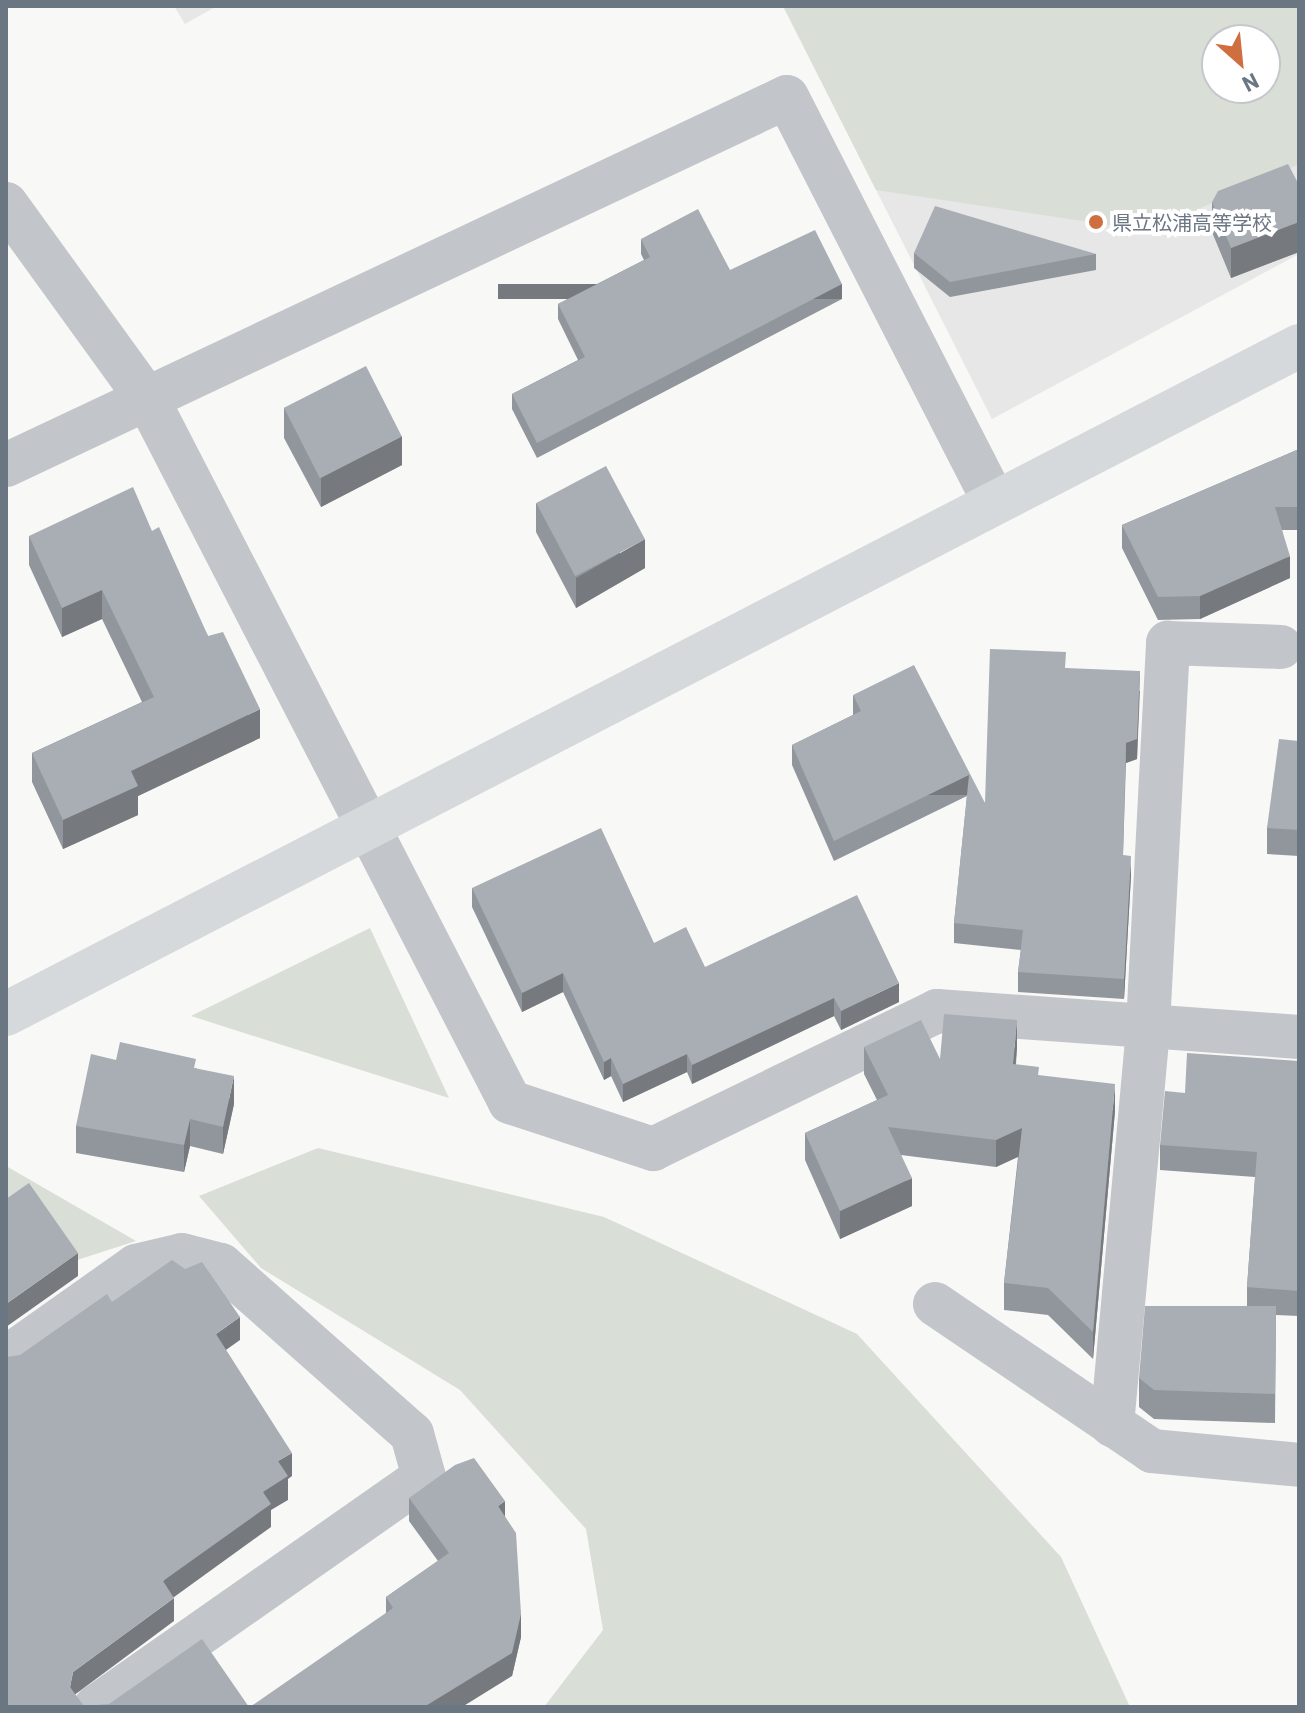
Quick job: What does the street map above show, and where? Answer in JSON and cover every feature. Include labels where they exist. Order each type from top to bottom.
[{"type":"street","points":[[6,465],[787,97],[994,501]]},
{"type":"street","points":[[6,204],[148,400],[510,1102],[653,1149],[937,1011],[1299,1037]]},
{"type":"street","points":[[6,1014],[368,823],[1299,346]]},
{"type":"street","points":[[1112,1425],[1148,1026],[1168,643],[1281,647]]},
{"type":"street","points":[[6,1358],[136,1266],[182,1255],[221,1265],[412,1434],[424,1477],[95,1707]]},
{"type":"street","points":[[935,1304],[1152,1451],[1299,1465]]},
{"type":"shaded area","points":[[174,6],[217,6],[185,24]]},
{"type":"shaded area","name":"県立松浦高等学校","points":[[783,6],[1299,6],[1299,254],[992,419]]},
{"type":"shaded area","name":"県立松浦高等学校","points":[[783,6],[1299,6],[1299,164],[1149,231],[876,190]]},
{"type":"shaded area","points":[[370,928],[449,1098],[191,1016]]},
{"type":"shaded area","points":[[318,1148],[604,1217],[857,1334],[1061,1557],[1130,1707],[544,1707],[603,1630],[586,1529],[460,1390],[261,1268],[199,1196]]},
{"type":"shaded area","points":[[6,1166],[136,1241],[6,1283]]},
{"type":"building","points":[[1288,164],[1299,185],[1299,222],[1231,248],[1212,202],[1218,191]]},
{"type":"building","points":[[935,206],[1096,254],[950,282],[914,253]]},
{"type":"building","points":[[698,209],[730,270],[815,230],[842,284],[537,443],[512,394],[585,357],[558,304],[650,257],[641,239]]},
{"type":"building","points":[[366,366],[402,436],[320,478],[284,408]]},
{"type":"building","points":[[1299,449],[1299,507],[1275,507],[1290,556],[1200,596],[1158,597],[1122,525]]},
{"type":"building","points":[[606,466],[645,539],[575,576],[536,503]]},
{"type":"building","points":[[133,487],[152,531],[159,527],[208,636],[223,632],[260,709],[131,771],[138,786],[63,820],[32,753],[154,697],[102,590],[62,608],[29,536]]},
{"type":"building","points":[[990,649],[1066,652],[1065,668],[1140,671],[1137,739],[1126,743],[1123,855],[1131,856],[1124,979],[1018,972],[1023,930],[954,923],[969,775],[834,841],[792,745],[861,711],[853,695],[914,665],[985,803]]},
{"type":"building","points":[[1279,739],[1299,741],[1299,830],[1267,828]]},
{"type":"building","points":[[601,828],[654,943],[686,927],[705,967],[857,895],[899,983],[841,1011],[834,998],[692,1065],[687,1054],[623,1084],[611,1058],[604,1062],[563,973],[522,993],[472,888]]},
{"type":"building","points":[[944,1014],[1017,1020],[1013,1064],[1039,1067],[1038,1075],[1115,1084],[1093,1332],[1048,1288],[1004,1283],[1022,1128],[996,1140],[888,1127],[912,1178],[840,1211],[805,1133],[888,1095],[864,1047],[921,1020],[940,1059]]},
{"type":"building","points":[[120,1042],[196,1059],[194,1068],[234,1076],[223,1127],[190,1119],[184,1145],[76,1126],[91,1054],[116,1060]]},
{"type":"building","points":[[1187,1053],[1299,1061],[1299,1291],[1247,1287],[1257,1152],[1160,1145],[1165,1091],[1185,1093]]},
{"type":"building","points":[[29,1183],[78,1253],[6,1304],[6,1199]]},
{"type":"building","points":[[172,1260],[185,1269],[202,1262],[240,1317],[216,1334],[292,1453],[278,1461],[288,1476],[263,1492],[271,1504],[163,1581],[174,1598],[73,1672],[70,1687],[84,1706],[109,1704],[202,1639],[249,1707],[6,1707],[6,1357],[20,1355],[107,1294],[112,1302]]},
{"type":"building","points":[[1145,1306],[1276,1306],[1275,1394],[1154,1390],[1139,1378]]},
{"type":"building","points":[[474,1458],[505,1501],[498,1506],[516,1533],[521,1614],[512,1653],[424,1707],[250,1707],[393,1608],[386,1597],[449,1553],[409,1498],[455,1465]]},
{"type":"place","name":"県立松浦高等学校","points":[[1096,222]]}]
